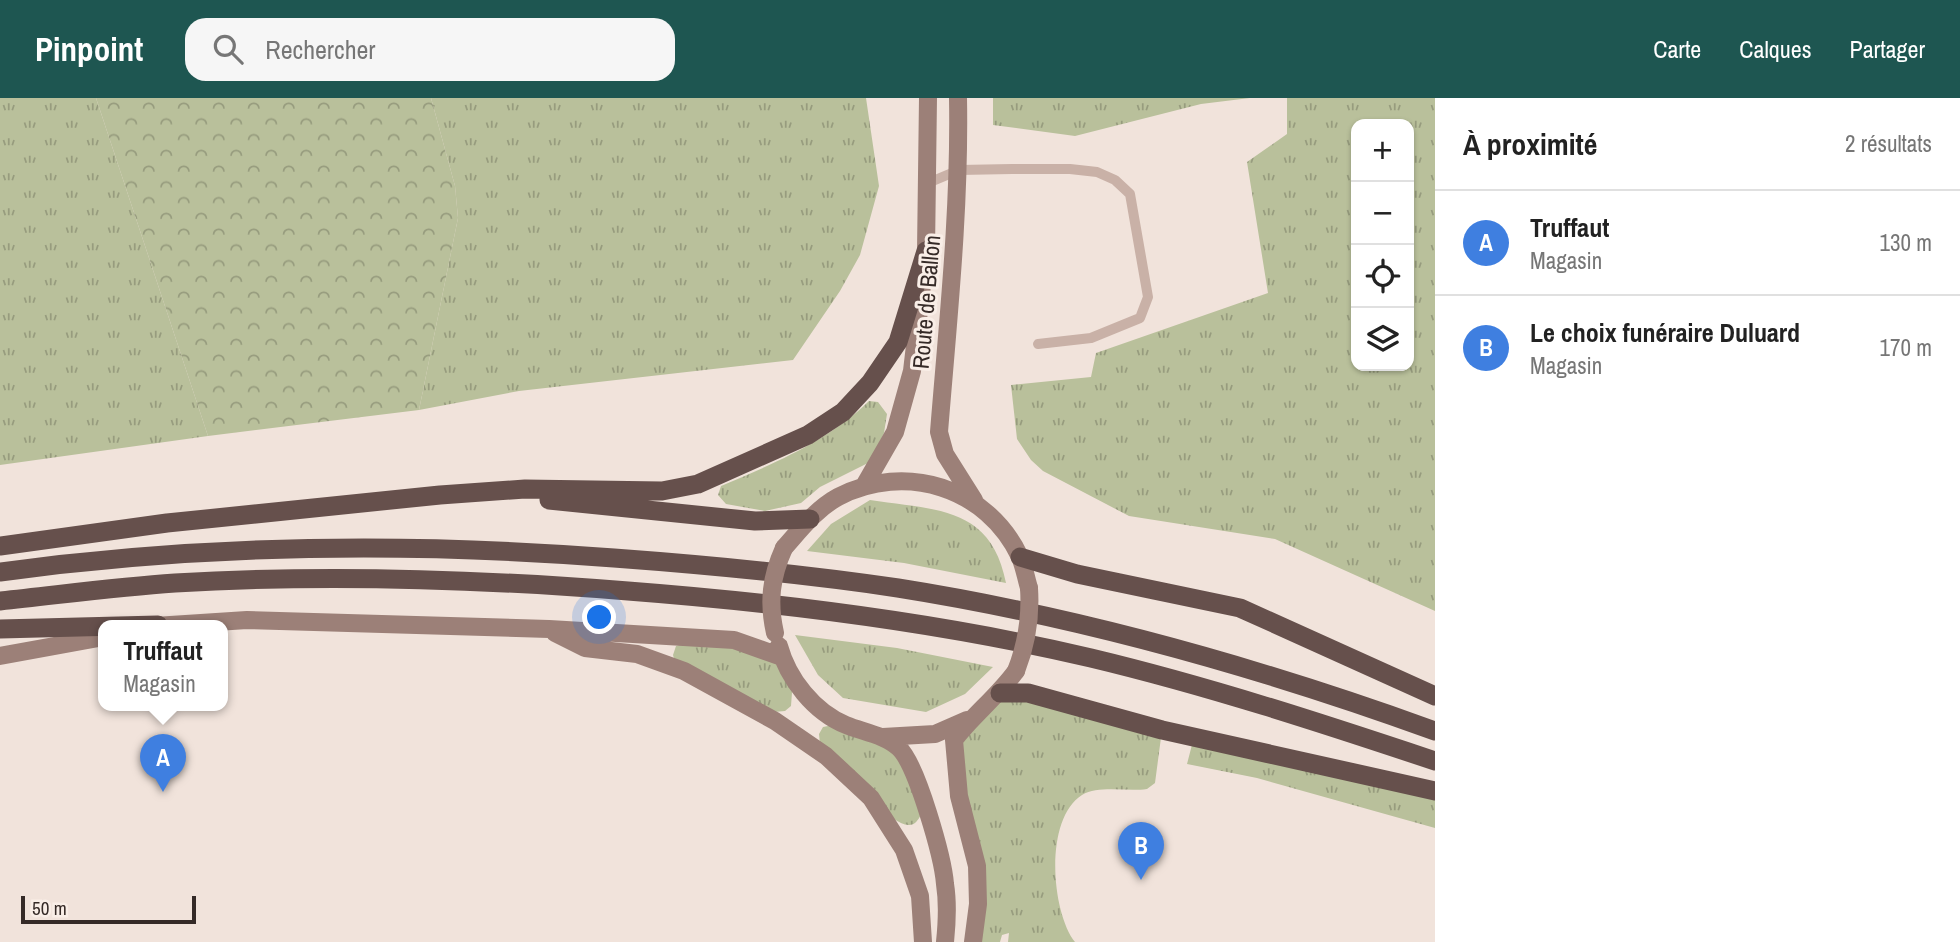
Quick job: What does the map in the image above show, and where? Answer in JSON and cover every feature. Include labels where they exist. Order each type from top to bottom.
[{"type":"highway","points":[[0,545],[194,520],[440,495],[485,494],[525,489],[662,491],[698,484],[808,435],[842,412],[870,383],[898,342],[926,251]]},
{"type":"highway","points":[[485,494],[755,521],[810,519]]},
{"type":"highway","points":[[0,572],[168,553],[320,547],[529,552],[715,566],[899,588],[1091,626],[1265,673],[1435,731]]},
{"type":"highway","points":[[1020,557],[1077,574],[1240,608],[1435,696]]},
{"type":"highway","points":[[0,601],[173,583],[318,579],[528,583],[803,607],[899,620],[1091,658],[1266,705],[1435,761]]},
{"type":"highway","points":[[0,629],[98,626]]},
{"type":"highway","points":[[1000,693],[1028,693],[1163,730],[1435,791]]},
{"type":"main road","name":"Route de Ballon","points":[[864,485],[895,432],[912,371],[926,251],[928,98]]},
{"type":"main road","name":"Route de Ballon","points":[[958,98],[959,170],[954,272],[939,432],[945,454],[974,500]]},
{"type":"main road","points":[[970,719],[934,734],[895,738],[878,736],[842,724],[810,700],[793,679],[782,657],[770,608],[774,572],[784,548],[810,519],[836,498],[864,485],[911,480],[950,489],[974,500],[999,527],[1020,557],[1029,588],[1031,614],[1026,647],[1016,671],[1000,693],[970,719],[954,740],[959,796],[977,866],[978,904],[973,942]]},
{"type":"main road","points":[[228,621],[548,629],[734,640],[782,657]]},
{"type":"main road","points":[[548,629],[585,648],[637,654],[684,671],[755,709],[826,756],[871,798],[904,850],[920,896],[923,942]]},
{"type":"main road","points":[[0,656],[98,637]]},
{"type":"main road","points":[[878,736],[900,749],[926,808],[945,882],[945,942]]},
{"type":"lane","points":[[928,183],[959,170],[1070,169],[1097,172],[1115,180],[1130,194],[1148,297],[1140,318],[1091,338],[1038,344]]},
{"type":"green space","points":[[0,98],[96,98],[208,436],[0,465]]},
{"type":"green space","points":[[96,98],[431,98],[455,186],[458,218],[419,410],[208,436]]},
{"type":"green space","points":[[431,98],[866,98],[879,186],[860,255],[840,291],[793,360],[519,391],[419,410],[458,218],[455,186]]},
{"type":"green space","points":[[993,98],[1250,98],[1201,104],[1075,136],[993,125]]},
{"type":"green space","points":[[1287,98],[1435,98],[1435,611],[1275,539],[1129,516],[1043,471],[1031,460],[1017,439],[1011,385],[1091,377],[1096,353],[1268,293],[1247,162],[1287,134]]},
{"type":"green space","points":[[869,401],[878,402],[887,414],[884,433],[870,462],[820,487],[801,503],[765,511],[726,504],[718,495],[721,486],[818,440]]},
{"type":"green space","points":[[870,500],[937,510],[973,525],[987,539],[998,557],[1006,583],[904,563],[807,551],[831,524]]},
{"type":"green space","points":[[795,635],[897,648],[993,667],[965,694],[926,712],[843,698],[818,675]]},
{"type":"green space","points":[[704,638],[782,657],[793,679],[791,706],[785,711],[774,712],[675,662],[673,655],[676,646]]},
{"type":"green space","points":[[1000,693],[1162,730],[1155,783],[1147,789],[1105,789],[1082,795],[1070,807],[1062,824],[1055,866],[1057,888],[1067,928],[1075,942],[1008,942],[1009,933],[1002,935],[1000,942],[978,942],[978,904],[954,740]]},
{"type":"green space","points":[[833,725],[900,749],[921,815],[915,823],[900,823],[889,815],[820,744],[819,734],[823,727]]},
{"type":"green space","points":[[1194,737],[1435,791],[1435,828],[1257,778],[1187,764]]},
{"type":"place","name":"Truffaut","points":[[163,792]]},
{"type":"place","name":"Le choix funéraire Duluard","points":[[1141,880]]}]
